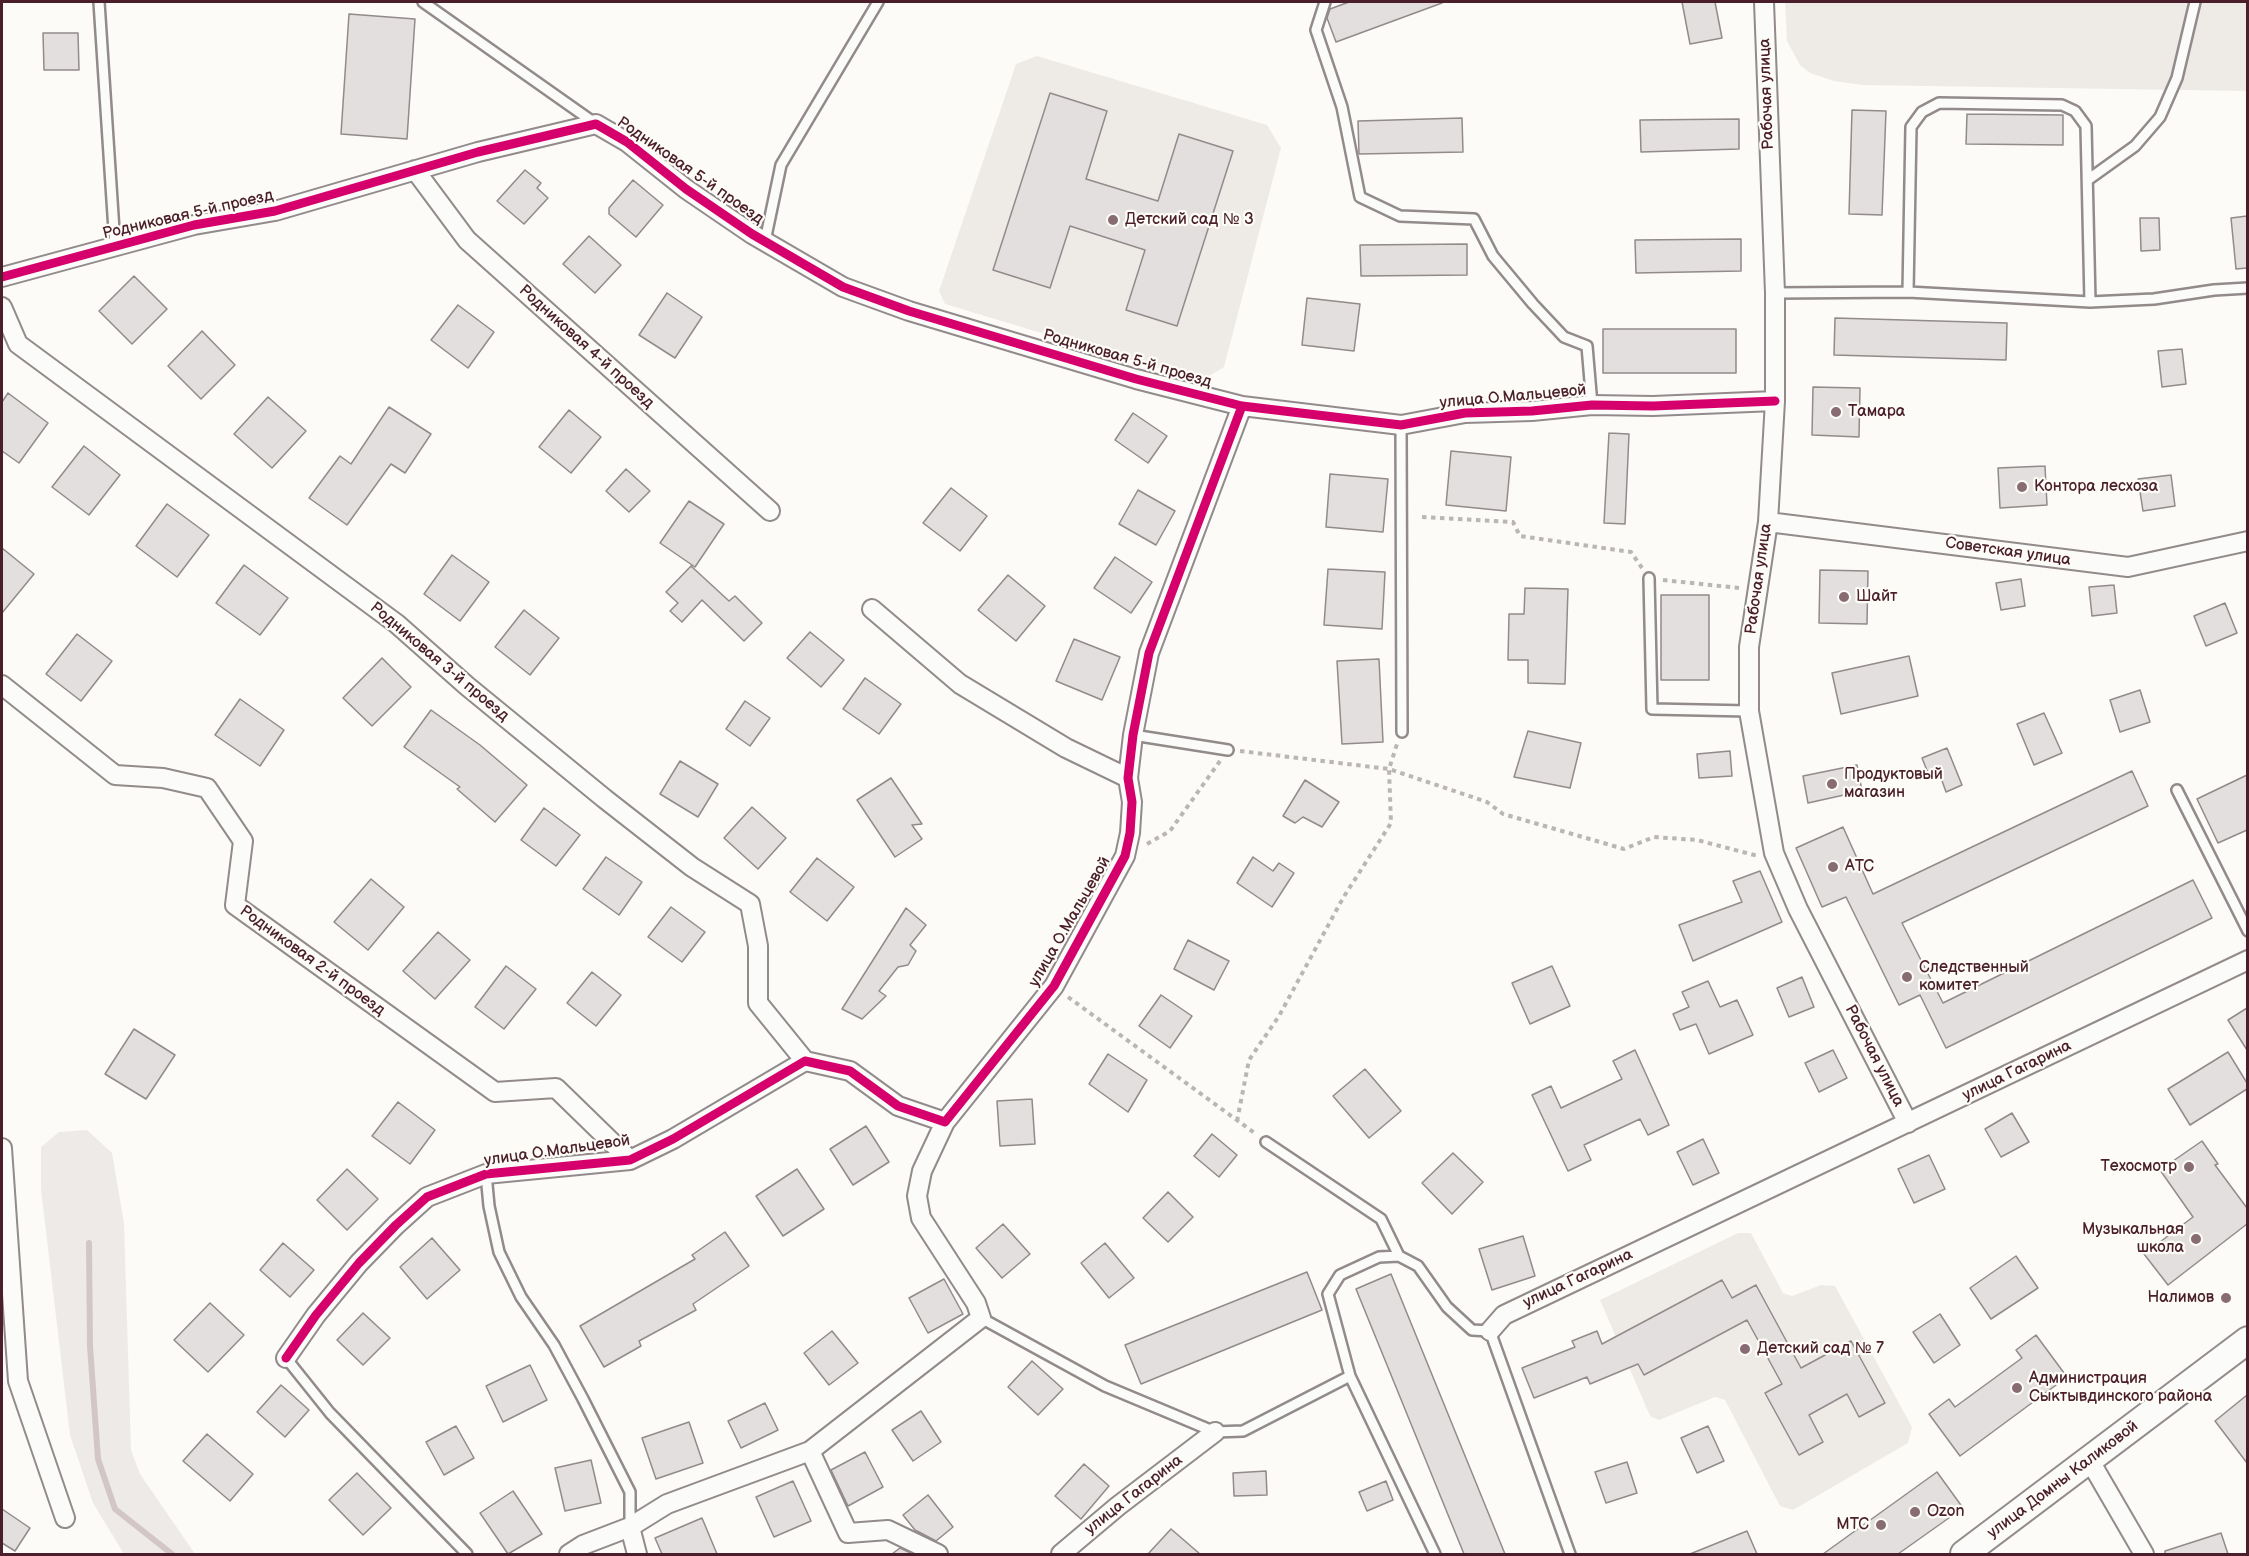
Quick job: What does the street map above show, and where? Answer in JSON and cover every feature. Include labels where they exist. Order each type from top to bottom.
[{"type":"main road","name":"улица Домны Каликовой","points":[[1964,1554],[2090,1461],[2247,1340]]},
{"type":"street","name":"Рабочая улица","points":[[1766,2],[1764,28],[1774,293],[1775,401],[1768,522],[1749,646],[1749,711],[1774,853],[1798,909],[1908,1123]]},
{"type":"street","name":"Родниковая 5-й проезд","points":[[2,277],[195,225],[276,211],[532,138],[596,124],[627,142],[686,189],[765,242],[843,287],[909,311],[1136,379],[1242,406]]},
{"type":"street","name":"Родниковая 4-й проезд","points":[[415,170],[467,240],[770,511]]},
{"type":"street","name":"Родниковая 3-й проезд","points":[[2,307],[18,344],[397,624],[467,686],[604,800],[692,867],[750,904],[758,946],[758,1003],[805,1061]]},
{"type":"street","name":"улица О.Мальцевой","points":[[981,1318],[976,1303],[921,1218],[917,1196],[922,1171],[945,1122],[1054,986],[1125,856],[1130,833],[1132,802],[1128,778],[1133,735],[1149,653],[1242,406],[1401,425],[1465,413],[1532,411],[1592,405],[1653,406],[1775,401]]},
{"type":"street","name":"Советская улица","points":[[1768,522],[2128,567],[2247,541]]},
{"type":"street","points":[[872,609],[960,684],[1066,748],[1128,778]]},
{"type":"street","name":"Родниковая 2-й проезд","points":[[2,685],[115,775],[163,778],[207,788],[243,841],[235,905],[495,1092],[556,1088],[630,1160]]},
{"type":"street","name":"улица Гагарина","points":[[1490,1331],[1504,1314],[2247,960]]},
{"type":"street","name":"улица О.Мальцевой","points":[[286,1358],[316,1315],[359,1263],[427,1197],[486,1174],[630,1160],[673,1139],[805,1061]]},
{"type":"street","points":[[805,1061],[850,1071],[898,1106],[945,1122]]},
{"type":"street","points":[[2,1148],[18,1381],[65,1518]]},
{"type":"street","points":[[569,1554],[583,1545],[630,1527],[667,1504],[810,1451],[981,1318]]},
{"type":"street","name":"улица Гагарина","points":[[1061,1554],[1215,1432]]},
{"type":"street","points":[[810,1451],[848,1533],[888,1530],[938,1554]]},
{"type":"street","points":[[2090,1461],[2144,1554]]},
{"type":"street","points":[[630,1527],[637,1554]]},
{"type":"lane","points":[[99,2],[116,246]]},
{"type":"lane","points":[[423,2],[596,124]]},
{"type":"lane","points":[[765,242],[781,165],[878,2]]},
{"type":"lane","points":[[1325,2],[1316,30],[1342,107],[1360,197],[1400,216],[1474,219],[1493,256],[1533,304],[1564,337],[1587,346],[1592,405]]},
{"type":"lane","points":[[2089,178],[2135,146],[2160,117],[2177,78],[2195,2]]},
{"type":"lane","points":[[1908,292],[1911,127],[1922,112],[1939,103],[2062,105],[2075,111],[2085,126],[2089,178],[2090,302]]},
{"type":"lane","points":[[1774,293],[1908,292],[2090,302],[2247,288]]},
{"type":"lane","points":[[1401,425],[1401,732]]},
{"type":"lane","points":[[1649,578],[1652,709],[1749,711]]},
{"type":"lane","points":[[1133,735],[1228,750]]},
{"type":"lane","points":[[2177,790],[2247,931]]},
{"type":"lane","points":[[1266,1142],[1381,1219],[1399,1256]]},
{"type":"lane","points":[[486,1174],[489,1206],[499,1252],[521,1297],[554,1345],[630,1492],[630,1527]]},
{"type":"lane","points":[[1435,1554],[1350,1376],[1328,1294],[1340,1275],[1379,1257],[1399,1256],[1418,1266],[1447,1307],[1472,1330],[1490,1331],[1570,1554]]},
{"type":"lane","points":[[981,1318],[1105,1386],[1215,1432],[1243,1431],[1350,1376]]},
{"type":"lane","points":[[286,1358],[330,1413],[467,1554]]},
{"type":"path","points":[[1422,517],[1513,522],[1520,536],[1631,552],[1649,578],[1756,590]]},
{"type":"path","points":[[1237,1121],[1249,1060],[1279,1016],[1342,898],[1391,823],[1389,769],[1401,732]]},
{"type":"path","points":[[1125,856],[1170,831],[1228,750],[1389,769],[1487,802],[1503,814],[1624,849],[1654,837],[1697,840],[1754,857],[1774,853]]},
{"type":"path","points":[[1054,986],[1266,1142]]},
{"type":"shaded area","points":[[1785,2],[2247,2],[2247,91],[1862,85],[1834,81],[1810,73],[1800,65],[1787,41]]},
{"type":"shaded area","name":"Детский сад № 3","points":[[1037,56],[1267,125],[1281,148],[1224,367],[1201,381],[945,304],[939,291],[1016,64]]},
{"type":"shaded area","points":[[87,1130],[112,1153],[124,1223],[131,1450],[140,1474],[195,1554],[124,1554],[93,1503],[70,1435],[41,1189],[41,1147],[59,1132]]},
{"type":"shaded area","name":"Детский сад № 7","points":[[1738,1233],[1751,1233],[1783,1293],[1792,1296],[1821,1285],[1835,1286],[1912,1427],[1908,1443],[1793,1510],[1780,1506],[1725,1400],[1715,1397],[1659,1420],[1650,1416],[1600,1300]]},
{"type":"building","points":[[1349,2],[1442,3],[1336,42],[1327,18],[1330,9]]},
{"type":"building","points":[[1682,2],[1715,2],[1722,38],[1690,44]]},
{"type":"building","points":[[349,14],[415,19],[407,139],[341,134]]},
{"type":"building","points":[[43,33],[78,33],[79,70],[44,70]]},
{"type":"building","points":[[1050,93],[1107,111],[1086,179],[1158,201],[1179,134],[1233,151],[1177,326],[1126,310],[1145,250],[1070,226],[1050,288],[993,270]]},
{"type":"building","points":[[1852,110],[1886,111],[1882,215],[1849,214]]},
{"type":"building","points":[[1967,114],[2063,115],[2063,145],[1966,144]]},
{"type":"building","points":[[1462,118],[1463,152],[1359,154],[1358,121]]},
{"type":"building","points":[[1739,119],[1739,149],[1641,152],[1640,120]]},
{"type":"building","points":[[525,170],[541,183],[537,188],[548,198],[524,224],[497,201]]},
{"type":"building","points":[[633,180],[663,205],[636,237],[609,214],[609,208]]},
{"type":"building","points":[[2247,216],[2247,268],[2236,269],[2231,218]]},
{"type":"building","points":[[2140,218],[2159,218],[2160,250],[2141,251]]},
{"type":"building","points":[[589,236],[621,265],[595,293],[563,264]]},
{"type":"building","points":[[1741,239],[1741,271],[1636,273],[1635,240]]},
{"type":"building","points":[[1467,244],[1467,275],[1361,276],[1360,245]]},
{"type":"building","points":[[134,276],[167,309],[132,344],[99,311]]},
{"type":"building","points":[[667,293],[702,317],[675,358],[639,335]]},
{"type":"building","points":[[1307,298],[1360,304],[1354,351],[1302,345]]},
{"type":"building","points":[[458,305],[494,332],[468,368],[431,340]]},
{"type":"building","points":[[1835,318],[2007,323],[2006,360],[1834,355]]},
{"type":"building","points":[[1603,329],[1736,329],[1736,373],[1603,373]]},
{"type":"building","points":[[202,331],[235,365],[201,399],[168,366]]},
{"type":"building","points":[[2182,349],[2186,384],[2162,387],[2158,351]]},
{"type":"building","name":"Тамара","points":[[1813,387],[1860,388],[1859,437],[1812,435]]},
{"type":"building","points":[[8,393],[48,423],[19,463],[2,451],[2,402]]},
{"type":"building","points":[[268,397],[306,431],[272,468],[234,434]]},
{"type":"building","points":[[389,407],[431,434],[405,473],[391,464],[347,525],[309,498],[340,456],[351,464]]},
{"type":"building","points":[[569,410],[601,437],[571,473],[539,447]]},
{"type":"building","points":[[1133,413],[1167,436],[1148,463],[1115,440]]},
{"type":"building","points":[[1609,433],[1629,434],[1625,524],[1604,523]]},
{"type":"building","points":[[84,446],[120,475],[89,515],[52,487]]},
{"type":"building","points":[[1451,451],[1511,457],[1506,511],[1446,505]]},
{"type":"building","name":"Контора лесхоза","points":[[2045,466],[2047,505],[2000,508],[1998,468]]},
{"type":"building","points":[[626,469],[650,491],[629,512],[606,491]]},
{"type":"building","points":[[1330,474],[1388,479],[1383,532],[1326,527]]},
{"type":"building","points":[[2171,475],[2175,506],[2143,511],[2138,479]]},
{"type":"building","points":[[951,488],[987,516],[960,551],[923,523]]},
{"type":"building","points":[[1138,490],[1175,511],[1156,545],[1119,524]]},
{"type":"building","points":[[689,501],[724,524],[695,567],[660,543]]},
{"type":"building","points":[[167,504],[209,535],[177,577],[136,546]]},
{"type":"building","points":[[2,548],[34,574],[2,613]]},
{"type":"building","points":[[452,555],[489,582],[460,621],[424,594]]},
{"type":"building","points":[[1115,557],[1152,582],[1131,613],[1094,588]]},
{"type":"building","points":[[244,565],[288,598],[260,635],[216,603]]},
{"type":"building","points":[[691,566],[729,601],[735,596],[762,623],[744,641],[702,600],[682,622],[670,611],[678,603],[666,592]]},
{"type":"building","points":[[1328,569],[1385,572],[1382,629],[1324,625]]},
{"type":"building","name":"Шайт","points":[[1820,570],[1868,571],[1867,624],[1819,623]]},
{"type":"building","points":[[1008,575],[1045,606],[1016,641],[978,610]]},
{"type":"building","points":[[2021,579],[2025,606],[2001,610],[1996,583]]},
{"type":"building","points":[[2114,585],[2117,613],[2092,616],[2089,587]]},
{"type":"building","points":[[1525,588],[1568,589],[1565,684],[1528,683],[1528,660],[1508,660],[1509,614],[1524,614]]},
{"type":"building","points":[[1661,595],[1709,595],[1709,680],[1661,680]]},
{"type":"building","points":[[2225,603],[2237,633],[2206,646],[2194,616]]},
{"type":"building","points":[[524,610],[559,638],[530,675],[495,647]]},
{"type":"building","points":[[810,632],[844,660],[821,687],[787,658]]},
{"type":"building","points":[[77,634],[112,661],[81,701],[46,674]]},
{"type":"building","points":[[1074,639],[1120,657],[1102,700],[1056,681]]},
{"type":"building","points":[[1909,656],[1918,696],[1841,714],[1832,673]]},
{"type":"building","points":[[382,658],[411,687],[372,726],[343,698]]},
{"type":"building","points":[[1379,659],[1383,742],[1342,744],[1337,661]]},
{"type":"building","points":[[865,678],[901,704],[879,734],[843,709]]},
{"type":"building","points":[[2140,690],[2150,722],[2120,732],[2110,700]]},
{"type":"building","points":[[240,699],[284,730],[260,766],[215,735]]},
{"type":"building","points":[[745,701],[770,718],[750,746],[726,729]]},
{"type":"building","points":[[431,710],[480,745],[527,785],[495,822],[457,789],[460,787],[404,747]]},
{"type":"building","points":[[2044,713],[2062,753],[2034,765],[2017,724]]},
{"type":"building","points":[[1528,731],[1581,743],[1570,788],[1514,777]]},
{"type":"building","points":[[1947,748],[1962,785],[1946,792],[1940,775],[1930,778],[1922,758]]},
{"type":"building","points":[[1730,751],[1732,776],[1699,778],[1697,754]]},
{"type":"building","points":[[680,761],[718,784],[698,817],[660,794]]},
{"type":"building","name":"Продуктовый магазин","points":[[1857,765],[1862,791],[1808,803],[1803,776]]},
{"type":"building","points":[[2132,771],[2148,806],[1902,923],[1943,1003],[2193,880],[2212,918],[1946,1048],[1920,995],[1899,1005],[1846,897],[1822,907],[1796,848],[1843,827],[1873,894]]},
{"type":"building","points":[[2247,775],[2247,830],[2218,843],[2197,799]]},
{"type":"building","points":[[891,778],[922,824],[912,825],[922,839],[895,857],[857,800]]},
{"type":"building","points":[[1305,780],[1339,802],[1322,827],[1303,817],[1295,823],[1283,816]]},
{"type":"building","points":[[752,807],[786,838],[758,869],[724,838]]},
{"type":"building","points":[[544,808],[580,835],[556,866],[521,840]]},
{"type":"building","points":[[606,857],[642,882],[619,915],[583,889]]},
{"type":"building","points":[[1253,857],[1273,871],[1279,863],[1294,873],[1272,907],[1237,883]]},
{"type":"building","points":[[817,858],[854,887],[827,921],[790,892]]},
{"type":"building","points":[[1760,871],[1782,922],[1693,961],[1679,925],[1742,902],[1733,881]]},
{"type":"building","points":[[371,879],[404,907],[368,950],[334,922]]},
{"type":"building","points":[[671,907],[705,932],[682,962],[648,937]]},
{"type":"building","points":[[906,908],[926,925],[910,945],[916,951],[908,965],[898,967],[879,991],[886,996],[862,1019],[842,1009]]},
{"type":"building","points":[[438,932],[470,960],[435,999],[403,971]]},
{"type":"building","points":[[1188,940],[1229,961],[1214,990],[1174,969]]},
{"type":"building","points":[[506,966],[536,989],[504,1029],[475,1007]]},
{"type":"building","points":[[1552,966],[1570,1006],[1530,1024],[1512,983]]},
{"type":"building","points":[[592,972],[621,995],[596,1026],[567,1003]]},
{"type":"building","points":[[1802,977],[1814,1007],[1789,1017],[1777,988]]},
{"type":"building","points":[[1708,981],[1720,1007],[1737,1000],[1753,1035],[1709,1054],[1696,1024],[1680,1030],[1673,1014],[1689,1007],[1682,992]]},
{"type":"building","points":[[1161,995],[1192,1016],[1170,1048],[1139,1026]]},
{"type":"building","points":[[2247,1008],[2247,1050],[2228,1020]]},
{"type":"building","points":[[134,1029],[175,1055],[146,1099],[105,1074]]},
{"type":"building","points":[[1635,1050],[1669,1125],[1648,1135],[1640,1119],[1584,1145],[1591,1160],[1568,1171],[1532,1095],[1551,1086],[1561,1108],[1622,1079],[1613,1061]]},
{"type":"building","points":[[1833,1050],[1847,1078],[1819,1092],[1805,1063]]},
{"type":"building","points":[[2228,1052],[2247,1083],[2247,1089],[2190,1125],[2168,1089]]},
{"type":"building","points":[[1108,1054],[1147,1080],[1128,1112],[1089,1084]]},
{"type":"building","points":[[1365,1069],[1401,1111],[1369,1138],[1333,1096]]},
{"type":"building","points":[[1032,1099],[1035,1144],[1000,1146],[997,1101]]},
{"type":"building","points":[[398,1102],[435,1130],[410,1164],[372,1136]]},
{"type":"building","points":[[2012,1113],[2029,1142],[2001,1157],[1985,1129]]},
{"type":"building","points":[[866,1126],[889,1162],[853,1185],[830,1149]]},
{"type":"building","points":[[1212,1134],[1237,1155],[1219,1177],[1194,1156]]},
{"type":"building","points":[[1703,1139],[1719,1173],[1693,1185],[1677,1152]]},
{"type":"building","name":"Музыкальная школа","points":[[2202,1141],[2218,1164],[2215,1165],[2247,1208],[2247,1224],[2168,1285],[2144,1254],[2193,1217],[2160,1170]]},
{"type":"building","points":[[1453,1153],[1483,1182],[1452,1214],[1422,1183]]},
{"type":"building","points":[[1929,1155],[1945,1189],[1914,1203],[1898,1169]]},
{"type":"building","points":[[347,1169],[378,1199],[347,1230],[317,1200]]},
{"type":"building","points":[[797,1169],[824,1209],[783,1236],[756,1196]]},
{"type":"building","points":[[1168,1192],[1193,1217],[1168,1242],[1143,1218]]},
{"type":"building","points":[[1003,1224],[1030,1254],[1002,1278],[976,1248]]},
{"type":"building","points":[[725,1232],[749,1266],[693,1304],[696,1310],[639,1341],[641,1346],[604,1367],[580,1326],[695,1259],[692,1255]]},
{"type":"building","points":[[1523,1236],[1535,1276],[1492,1290],[1479,1249]]},
{"type":"building","points":[[432,1238],[460,1270],[427,1299],[400,1267]]},
{"type":"building","points":[[283,1243],[314,1270],[290,1297],[260,1270]]},
{"type":"building","points":[[1105,1243],[1134,1278],[1109,1298],[1081,1263]]},
{"type":"building","points":[[2016,1256],[2038,1288],[1991,1319],[1970,1288]]},
{"type":"building","points":[[1307,1272],[1322,1310],[1141,1384],[1125,1345]]},
{"type":"building","points":[[1391,1274],[1505,1554],[1464,1554],[1356,1289]]},
{"type":"building","points":[[944,1279],[963,1314],[928,1333],[909,1298]]},
{"type":"building","points":[[1722,1280],[1732,1298],[1756,1285],[1801,1368],[1851,1341],[1885,1403],[1859,1417],[1847,1394],[1809,1415],[1823,1442],[1799,1455],[1765,1393],[1782,1384],[1747,1320],[1644,1375],[1638,1364],[1590,1384],[1587,1377],[1534,1398],[1522,1368],[1575,1347],[1572,1341],[1597,1331],[1602,1344]]},
{"type":"building","points":[[210,1303],[244,1335],[208,1372],[174,1340]]},
{"type":"building","points":[[363,1313],[390,1338],[363,1365],[337,1340]]},
{"type":"building","points":[[1940,1314],[1960,1345],[1934,1363],[1913,1332]]},
{"type":"building","points":[[832,1331],[858,1363],[829,1385],[804,1353]]},
{"type":"building","name":"Администрация Сыктывдинского района","points":[[2036,1335],[2067,1377],[1960,1456],[1929,1414],[1949,1399],[1955,1407],[2022,1358],[2016,1350]]},
{"type":"building","points":[[1032,1361],[1063,1389],[1038,1415],[1008,1387]]},
{"type":"building","points":[[530,1365],[547,1400],[503,1422],[486,1386]]},
{"type":"building","points":[[281,1385],[309,1410],[285,1437],[257,1412]]},
{"type":"building","points":[[2247,1395],[2247,1463],[2215,1421]]},
{"type":"building","points":[[765,1403],[778,1430],[741,1448],[728,1421]]},
{"type":"building","points":[[921,1411],[941,1442],[913,1461],[892,1430]]},
{"type":"building","points":[[689,1422],[703,1463],[656,1479],[642,1438]]},
{"type":"building","points":[[456,1426],[474,1458],[444,1475],[426,1442]]},
{"type":"building","points":[[1708,1426],[1724,1461],[1697,1473],[1681,1438]]},
{"type":"building","points":[[207,1434],[253,1474],[230,1501],[183,1461]]},
{"type":"building","points":[[865,1452],[883,1487],[848,1506],[831,1470]]},
{"type":"building","points":[[591,1460],[601,1503],[565,1511],[555,1468]]},
{"type":"building","points":[[1627,1462],[1637,1493],[1606,1503],[1595,1472]]},
{"type":"building","points":[[1084,1464],[1109,1486],[1081,1519],[1055,1496]]},
{"type":"building","points":[[1266,1471],[1267,1495],[1234,1496],[1233,1473]]},
{"type":"building","points":[[1937,1472],[1963,1508],[1898,1554],[1823,1554]]},
{"type":"building","points":[[357,1473],[391,1508],[363,1535],[329,1500]]},
{"type":"building","points":[[793,1481],[811,1521],[774,1537],[756,1497]]},
{"type":"building","points":[[1386,1481],[1393,1500],[1367,1511],[1359,1492]]},
{"type":"building","points":[[513,1491],[542,1534],[508,1554],[480,1513]]},
{"type":"building","points":[[928,1495],[953,1527],[936,1541],[915,1530],[903,1515]]},
{"type":"building","points":[[2,1509],[30,1528],[15,1551],[2,1543]]},
{"type":"building","points":[[702,1518],[717,1554],[662,1554],[655,1538]]},
{"type":"building","points":[[1171,1529],[1200,1554],[1148,1554]]},
{"type":"building","points":[[1747,1531],[1757,1554],[1690,1554]]},
{"type":"building","points":[[2221,1533],[2228,1554],[2165,1554],[2165,1551]]},
{"type":"building","points":[[900,1548],[913,1554],[892,1554]]},
{"type":"waterway","points":[[89,1243],[90,1346],[98,1459],[115,1509],[172,1554]]},
{"type":"cycle path","points":[[2,277],[194,225],[275,211],[478,152],[596,124],[627,142],[686,189],[752,234],[843,287],[909,311],[1136,379],[1242,406],[1401,425],[1465,413],[1532,411],[1592,405],[1653,406],[1775,401]]},
{"type":"cycle path","points":[[286,1358],[316,1315],[359,1263],[396,1225],[427,1197],[486,1174],[630,1160],[673,1139],[805,1061],[850,1071],[898,1106],[945,1122],[1054,986],[1125,856],[1130,833],[1132,802],[1128,778],[1133,735],[1149,653],[1242,406]]},
{"type":"place","name":"Детский сад № 3","points":[[1113,220]]},
{"type":"place","name":"Тамара","points":[[1836,412]]},
{"type":"place","name":"Контора лесхоза","points":[[2022,487]]},
{"type":"place","name":"Шайт","points":[[1844,597]]},
{"type":"place","name":"Продуктовый магазин","points":[[1832,784]]},
{"type":"place","name":"АТС","points":[[1833,867]]},
{"type":"place","name":"Следственный комитет","points":[[1907,977]]},
{"type":"place","name":"Техосмотр","points":[[2189,1167]]},
{"type":"place","name":"Музыкальная школа","points":[[2196,1239]]},
{"type":"place","name":"Налимов","points":[[2226,1298]]},
{"type":"place","name":"Детский сад № 7","points":[[1745,1349]]},
{"type":"place","name":"Администрация Сыктывдинского района","points":[[2017,1388]]},
{"type":"place","name":"Ozon","points":[[1915,1512]]},
{"type":"place","name":"МТС","points":[[1881,1525]]}]
